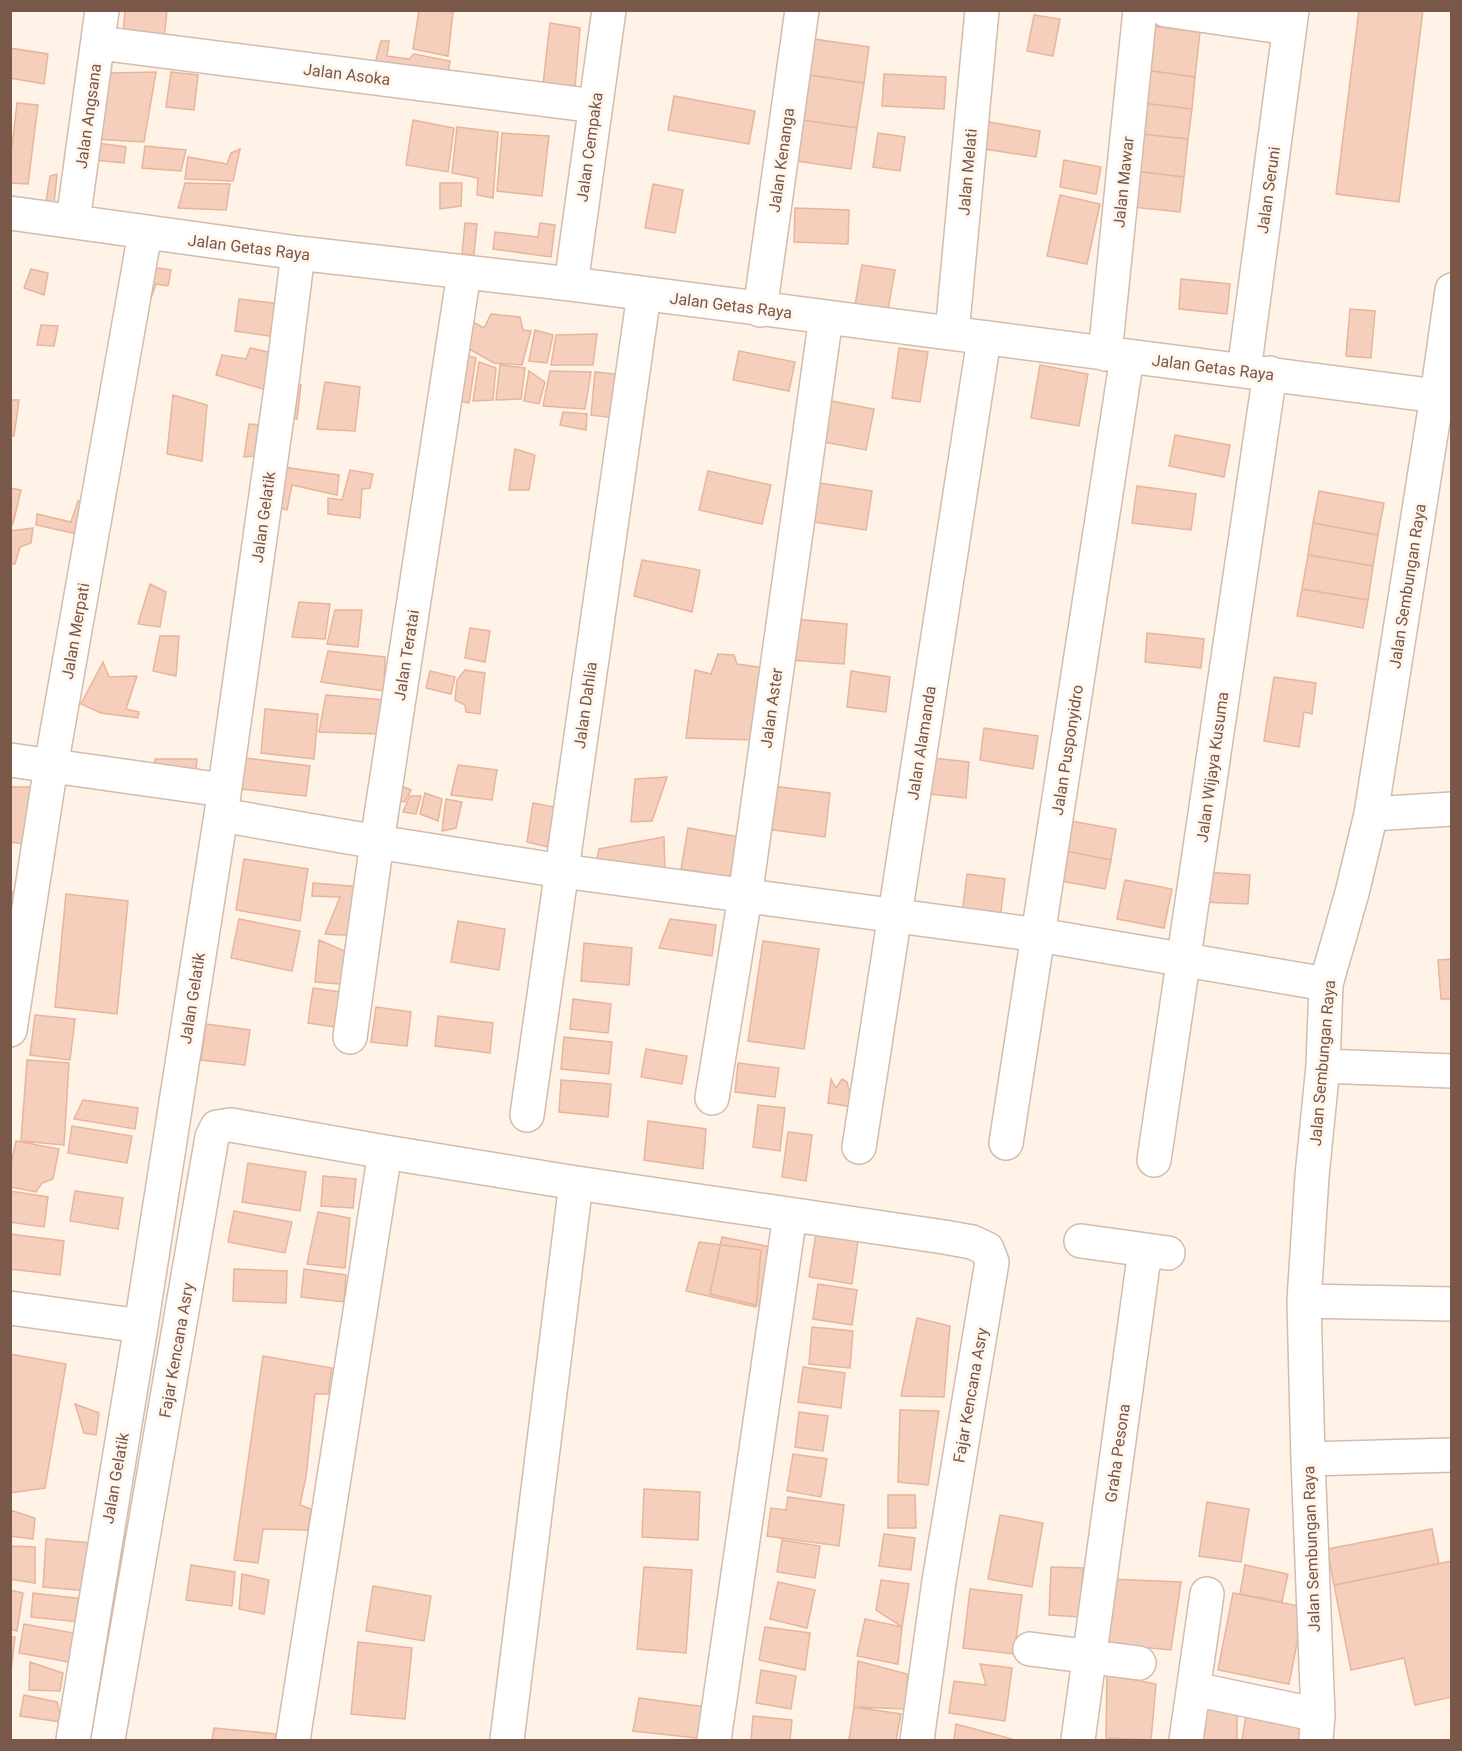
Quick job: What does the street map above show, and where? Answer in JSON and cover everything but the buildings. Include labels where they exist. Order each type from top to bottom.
[{"type":"street","name":"Jalan Angsana","points":[[73,221],[102,10]]},
{"type":"street","name":"Jalan Cempaka","points":[[571,284],[609,10]]},
{"type":"street","name":"Jalan Kenanga","points":[[760,310],[802,10]]},
{"type":"street","name":"Jalan Melati","points":[[952,333],[982,10]]},
{"type":"street","name":"Jalan Mawar","points":[[1116,356],[1140,10]]},
{"type":"street","points":[[1166,10],[1291,19]]},
{"type":"street","name":"Jalan Seruni","points":[[1257,372],[1291,19]]},
{"type":"street","name":"Jalan Asoka","points":[[99,44],[595,106]]},
{"type":"street","name":"Jalan Getas Raya","points":[[10,213],[298,253],[571,284],[1444,397]]},
{"type":"street","name":"Jalan Merpati","points":[[10,1030],[51,766],[145,233]]},
{"type":"street","name":"Jalan Gelatik","points":[[73,1740],[141,1326],[222,802],[298,253]]},
{"type":"street","name":"Jalan Teratai","points":[[350,1037],[377,842],[464,273]]},
{"type":"street","name":"Jalan Sembungan Raya","points":[[1317,1727],[1304,1301],[1312,1176],[1323,1066],[1326,984],[1371,814],[1444,397],[1452,290]]},
{"type":"street","name":"Jalan Dahlia","points":[[527,1115],[644,294]]},
{"type":"street","name":"Jalan Aster","points":[[712,1098],[745,897],[826,317]]},
{"type":"street","name":"Jalan Alamanda","points":[[859,1147],[984,339]]},
{"type":"street","name":"Jalan Pusponyidro","points":[[1006,1143],[1039,935],[1116,356]]},
{"type":"street","name":"Jalan Wijaya Kusuma","points":[[1154,1160],[1184,959],[1257,372]]},
{"type":"street","points":[[10,760],[51,766],[222,802],[377,842],[745,897],[1039,935],[1326,984]]},
{"type":"street","points":[[1371,814],[1452,809]]},
{"type":"street","points":[[1323,1066],[1452,1071]]},
{"type":"street","name":"Fajar Kencana Asry","points":[[108,1740],[212,1137],[218,1127],[231,1125],[576,1183],[972,1242],[987,1249],[992,1262],[939,1581],[917,1740]]},
{"type":"street","points":[[293,1740],[385,1152]]},
{"type":"street","points":[[507,1740],[576,1183]]},
{"type":"street","points":[[714,1740],[790,1215]]},
{"type":"street","name":"Graha Pesona","points":[[1078,1740],[1089,1657],[1156,1251],[1081,1241]]},
{"type":"street","points":[[1304,1301],[1452,1304]]},
{"type":"street","points":[[10,1308],[141,1326]]},
{"type":"street","points":[[1308,1459],[1452,1455]]},
{"type":"street","points":[[1186,1740],[1207,1594]]},
{"type":"street","points":[[1030,1649],[1138,1663]]},
{"type":"street","points":[[1194,1689],[1317,1727]]}]
